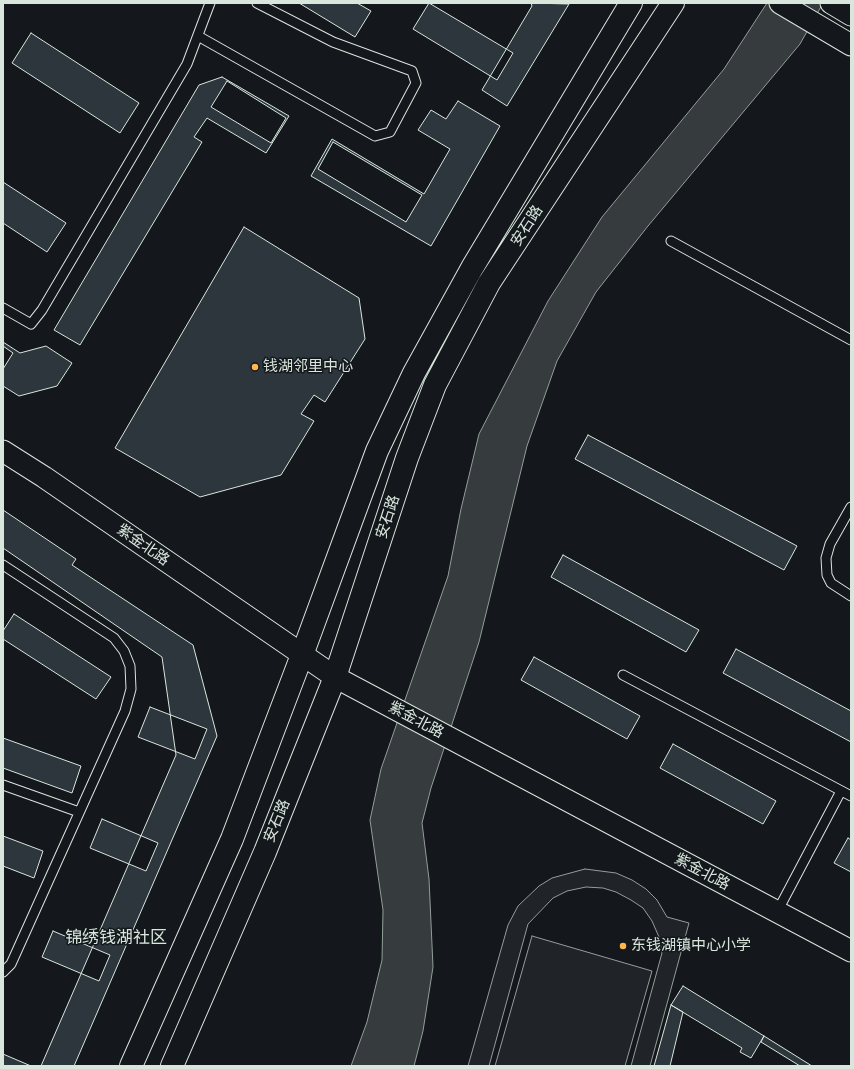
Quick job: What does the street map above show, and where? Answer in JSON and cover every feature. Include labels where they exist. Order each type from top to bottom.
[{"type":"main road","name":"安石路","points":[[131,1066],[232,839],[302,655],[376,451],[414,373],[472,268],[631,3]]},
{"type":"main road","name":"安石路","points":[[172,1066],[265,852],[335,677],[407,458],[435,385],[489,283],[673,3]]},
{"type":"street","points":[[780,3],[851,46]]},
{"type":"street","name":"紫金北路","points":[[3,451],[51,482],[335,677],[851,951]]},
{"type":"lane","points":[[3,308],[30,324],[42,310],[187,64],[210,3]]},
{"type":"lane","points":[[198,36],[375,136],[390,132],[416,83],[412,71],[333,42],[257,3]]},
{"type":"lane","points":[[671,241],[851,340]]},
{"type":"lane","points":[[851,507],[830,544],[826,558],[827,575],[832,583],[851,596]]},
{"type":"lane","points":[[3,565],[114,638],[124,651],[130,666],[131,689],[125,711],[11,964],[3,972]]},
{"type":"lane","points":[[623,675],[851,796]]},
{"type":"lane","points":[[3,785],[79,812]]},
{"type":"lane","points":[[777,912],[841,791]]},
{"type":"shaded area","points":[[767,3],[823,3],[800,44],[648,226],[596,292],[557,361],[527,446],[479,642],[431,788],[422,823],[429,879],[433,967],[423,1031],[414,1066],[351,1066],[367,1022],[382,960],[383,910],[370,820],[381,769],[448,576],[461,509],[479,434],[548,301],[602,217],[724,69]]},
{"type":"shaded area","points":[[585,869],[616,873],[632,880],[646,889],[657,900],[667,917],[689,923],[650,1066],[631,1066],[662,953],[659,937],[652,921],[643,908],[616,892],[603,888],[586,887],[567,891],[553,898],[528,924],[489,1066],[468,1066],[508,925],[518,906],[539,886],[552,878]]},
{"type":"shaded area","points":[[532,936],[652,971],[625,1066],[495,1066]]},
{"type":"building","points":[[299,3],[357,3],[371,11],[355,37]]},
{"type":"building","points":[[429,3],[513,53],[497,80],[413,29]]},
{"type":"building","points":[[531,3],[569,4],[507,106],[482,90],[532,6]]},
{"type":"building","points":[[31,33],[139,103],[120,133],[12,63]]},
{"type":"building","points":[[222,77],[289,116],[266,153],[207,118],[194,137],[202,142],[80,345],[54,330],[199,85]]},
{"type":"building","points":[[227,81],[286,118],[271,143],[211,107]]},
{"type":"building","points":[[458,101],[500,126],[431,246],[311,176],[332,139],[424,194],[450,149],[418,130],[431,110],[446,119]]},
{"type":"building","points":[[333,142],[422,195],[406,222],[318,169]]},
{"type":"building","points":[[3,182],[66,223],[47,252],[3,223]]},
{"type":"building","name":"钱湖邻里中心","points":[[244,227],[359,298],[365,339],[325,402],[314,395],[301,414],[314,421],[281,475],[200,497],[115,448]]},
{"type":"building","points":[[3,342],[20,353],[46,346],[72,363],[57,386],[19,396],[3,386]]},
{"type":"building","points":[[3,346],[13,353],[3,369]]},
{"type":"building","points":[[588,435],[797,546],[784,570],[575,459]]},
{"type":"building","points":[[3,510],[76,559],[72,565],[193,645],[217,736],[74,1066],[41,1066],[176,755],[162,657],[3,548]]},
{"type":"building","points":[[563,555],[699,630],[686,652],[551,577]]},
{"type":"building","points":[[14,614],[111,677],[96,699],[3,639],[3,631]]},
{"type":"building","points":[[736,649],[851,711],[851,742],[723,673]]},
{"type":"building","points":[[534,657],[640,716],[627,739],[521,680]]},
{"type":"building","points":[[150,707],[207,729],[195,759],[138,737]]},
{"type":"building","points":[[3,738],[81,766],[72,793],[3,768]]},
{"type":"building","points":[[673,744],[776,801],[763,824],[660,768]]},
{"type":"building","points":[[102,819],[158,843],[146,871],[90,848]]},
{"type":"building","points":[[3,836],[43,851],[34,878],[3,866]]},
{"type":"building","points":[[848,838],[851,840],[851,872],[834,863]]},
{"type":"building","points":[[53,931],[110,955],[99,981],[42,957]]},
{"type":"building","points":[[683,986],[764,1036],[751,1058],[740,1052],[742,1048],[671,1005]]},
{"type":"building","points":[[671,1005],[683,1012],[670,1066],[654,1066]]},
{"type":"building","points":[[764,1036],[812,1066],[800,1066],[761,1042]]},
{"type":"building","points":[[3,1054],[31,1066],[3,1066]]},
{"type":"place","name":"钱湖邻里中心","points":[[255,367]]},
{"type":"place","name":"东钱湖镇中心小学","points":[[623,946]]},
{"type":"district","name":"锦绣钱湖社区","points":[[116,938]]}]
